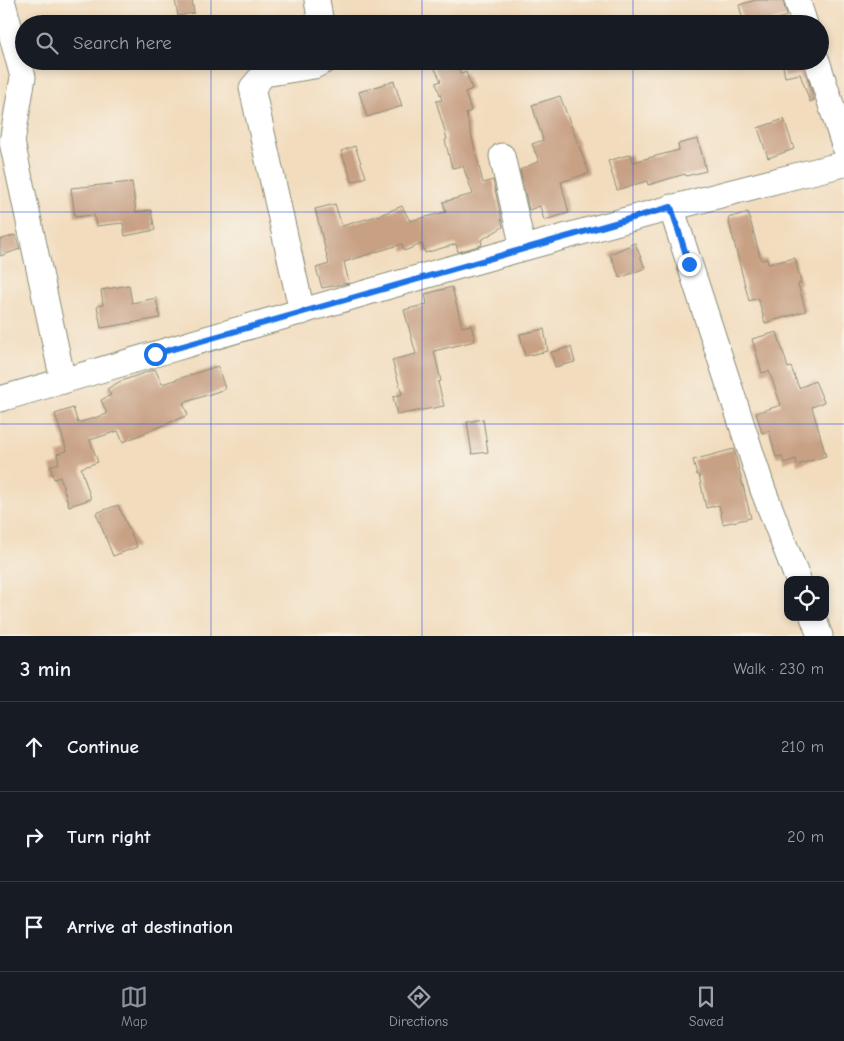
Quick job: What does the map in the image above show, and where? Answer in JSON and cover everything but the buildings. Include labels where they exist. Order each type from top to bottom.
[{"type":"street","points":[[2,0],[15,48]]},
{"type":"street","points":[[317,0],[320,15]]},
{"type":"street","points":[[797,0],[802,15]]},
{"type":"street","points":[[21,70],[23,77],[12,142],[63,381]]},
{"type":"street","points":[[289,70],[264,74],[252,88],[302,312]]},
{"type":"street","points":[[820,70],[844,145]]},
{"type":"street","points":[[502,156],[523,248]]},
{"type":"street","points":[[0,399],[523,248],[671,207],[844,164]]},
{"type":"street","points":[[671,207],[763,490],[796,576]]},
{"type":"street","points":[[814,621],[820,636]]},
{"type":"route","points":[[155,354],[671,207],[689,264]]}]
